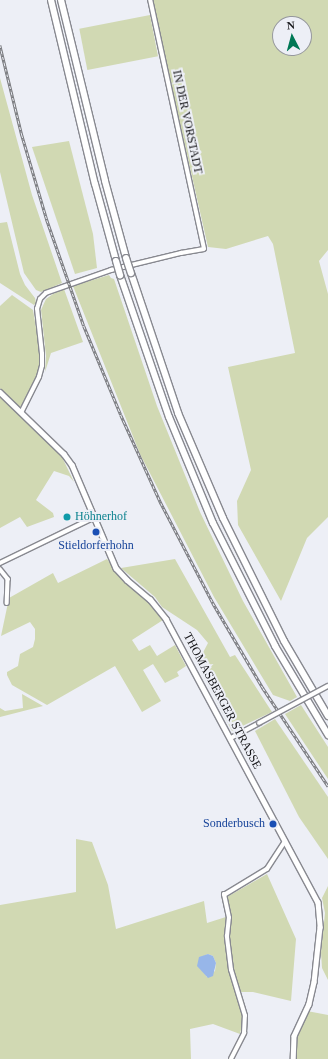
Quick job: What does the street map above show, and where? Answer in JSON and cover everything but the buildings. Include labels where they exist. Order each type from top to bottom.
[{"type":"highway","points":[[51,0],[116,261],[169,417],[213,523],[275,646],[328,735]]},
{"type":"highway","points":[[61,0],[103,174],[126,258],[178,413],[217,505],[264,603],[328,716]]},
{"type":"main road","name":"THOMASBERGER STRASSE","points":[[0,392],[64,454],[72,465],[116,568],[127,580],[158,606],[189,659],[318,902],[320,917],[314,982],[309,1004],[294,1036],[293,1059]]},
{"type":"street","name":"IN DER VORSTADT","points":[[21,413],[39,377],[42,366],[37,310],[40,299],[46,293],[111,270],[204,249],[150,0]]},
{"type":"street","points":[[0,563],[95,517]]},
{"type":"street","points":[[0,568],[8,579],[7,603]]},
{"type":"street","points":[[231,738],[328,686]]},
{"type":"street","points":[[231,1059],[244,1033],[245,1016],[231,970],[227,936],[228,918],[224,895],[267,869],[285,841]]},
{"type":"green space","points":[[152,0],[328,0],[328,250],[319,261],[328,294],[328,517],[307,538],[281,601],[238,525],[237,501],[251,470],[228,367],[295,353],[273,244],[268,236],[226,249],[208,247]]},
{"type":"green space","points":[[150,15],[158,56],[87,70],[79,29]]},
{"type":"green space","points":[[0,78],[32,195],[62,283],[41,292],[36,290],[24,273],[0,172]]},
{"type":"green space","points":[[69,141],[93,234],[97,268],[75,274],[32,147]]},
{"type":"green space","points":[[7,222],[20,274],[25,285],[35,298],[36,303],[34,305],[0,283],[0,223]]},
{"type":"green space","points":[[109,275],[114,279],[157,406],[200,512],[243,601],[297,697],[290,701],[273,695],[214,597],[140,454],[73,286]]},
{"type":"green space","points":[[64,289],[83,342],[51,353],[45,372],[46,356],[41,310],[46,299]]},
{"type":"green space","points":[[12,295],[33,310],[40,361],[37,376],[22,406],[17,407],[0,388],[0,306]]},
{"type":"green space","points":[[0,395],[61,455],[74,482],[69,476],[54,471],[36,500],[53,513],[54,517],[27,527],[20,517],[0,528]]},
{"type":"green space","points":[[107,559],[124,581],[146,599],[163,620],[132,640],[139,651],[150,645],[157,656],[175,645],[186,666],[177,672],[179,676],[165,683],[153,664],[143,670],[161,701],[142,712],[115,666],[47,705],[12,685],[7,675],[7,672],[18,666],[20,654],[33,647],[35,639],[35,629],[30,622],[1,636],[9,598],[53,573],[58,583]]},
{"type":"green space","points":[[175,559],[230,657],[235,655],[272,712],[232,731],[197,664],[208,643],[197,630],[162,607],[155,597],[121,568]]},
{"type":"green space","points":[[22,694],[43,706],[0,717],[0,708],[5,711],[23,708]]},
{"type":"green space","points":[[301,705],[328,747],[328,779],[285,714]]},
{"type":"green space","points":[[275,719],[328,797],[328,859],[299,817],[255,731]]},
{"type":"green space","points":[[76,839],[92,842],[108,885],[116,929],[204,901],[207,923],[229,916],[227,897],[267,874],[296,939],[291,1001],[253,992],[237,992],[244,1016],[240,1034],[213,1024],[190,1029],[191,1059],[0,1059],[0,905],[76,892]],"holes":[[[208,954],[213,956],[216,963],[215,971],[207,977],[203,971],[204,956]]]},
{"type":"green space","points":[[328,886],[328,980],[322,968],[321,952],[325,913],[322,898]]},
{"type":"green space","points":[[307,1011],[328,1015],[328,1059],[294,1059],[296,1038]]},
{"type":"water","points":[[208,954],[213,956],[216,963],[213,976],[208,978],[197,966],[199,957]]},
{"type":"railway","points":[[0,45],[22,135],[47,220],[84,326],[121,415],[161,503],[213,603],[263,688],[328,786]]},
{"type":"place","name":"Höhnerhof","points":[[67,517]]},
{"type":"place","name":"Stieldorferhohn","points":[[96,532]]},
{"type":"place","name":"Sonderbusch","points":[[273,824]]}]
